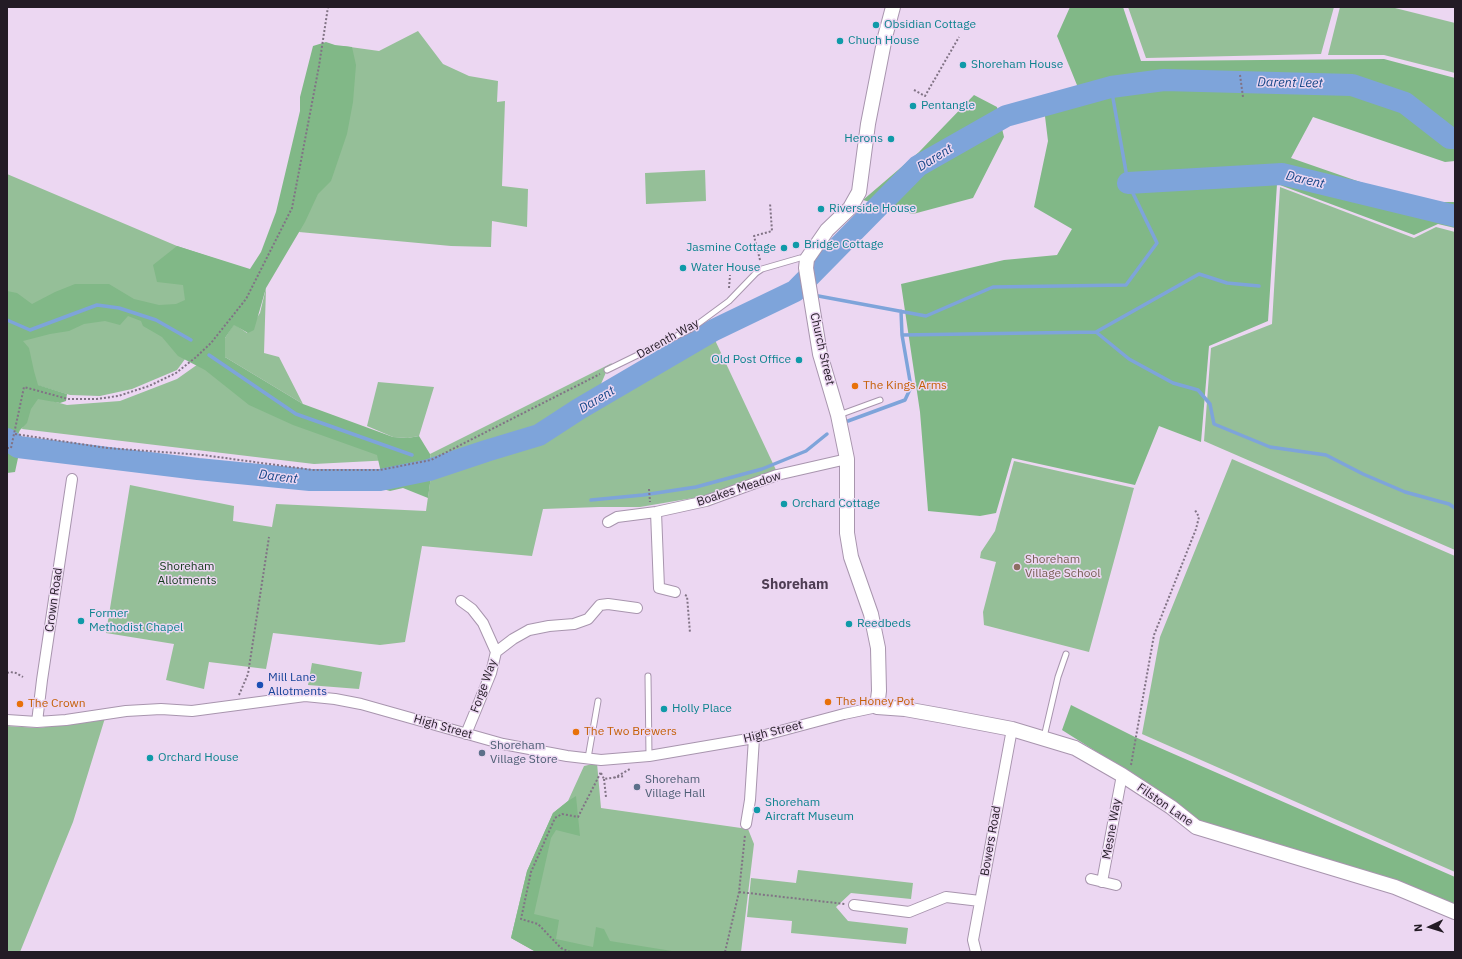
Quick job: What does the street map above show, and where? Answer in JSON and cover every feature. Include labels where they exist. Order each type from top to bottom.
[{"type":"street","points":[[806,264],[827,230],[850,208],[859,192],[868,124],[885,37],[893,7]]},
{"type":"street","name":"Church Street","points":[[806,264],[820,354],[838,415],[847,459],[847,533],[851,557],[871,614],[878,648],[879,691],[876,707]]},
{"type":"street","name":"Boakes Meadow","points":[[608,522],[617,518],[656,512],[706,501],[776,476],[847,459]]},
{"type":"street","name":"Crown Road","points":[[38,722],[72,479]]},
{"type":"street","points":[[656,512],[659,588],[675,592]]},
{"type":"street","name":"Forge Way","points":[[461,601],[472,609],[483,623],[496,652],[491,673],[466,734]]},
{"type":"street","points":[[496,652],[513,639],[529,630],[549,626],[574,624],[588,619],[600,605],[608,604],[637,608]]},
{"type":"street","name":"High Street","points":[[7,720],[38,722],[66,720],[126,711],[161,709],[192,711],[305,696],[335,699],[361,704],[503,744],[567,756],[601,760],[649,756],[754,738],[876,707]]},
{"type":"street","name":"Filston Lane","points":[[876,707],[928,713],[1012,729],[1075,748],[1171,807],[1196,827],[1395,887],[1455,912]]},
{"type":"street","name":"Bowers Road","points":[[976,952],[973,940],[1012,729]]},
{"type":"street","points":[[746,824],[750,800],[754,738]]},
{"type":"street","name":"Mesne Way","points":[[1102,882],[1125,778]]},
{"type":"street","points":[[1090,879],[1116,885]]},
{"type":"street","points":[[854,905],[909,912],[946,897],[980,901]]},
{"type":"lane","name":"Darenth Way","points":[[607,370],[691,328],[729,300],[762,269],[800,258],[806,264]]},
{"type":"lane","points":[[838,415],[880,400]]},
{"type":"lane","points":[[1044,738],[1058,677],[1066,654]]},
{"type":"lane","points":[[648,676],[649,756]]},
{"type":"lane","points":[[588,758],[598,702]]},
{"type":"path","points":[[7,448],[11,448],[15,434],[24,387],[68,399],[90,399],[118,396],[149,386],[176,373],[195,358],[211,343],[246,299],[292,208],[319,66],[328,7]]},
{"type":"path","points":[[914,90],[925,96],[959,37]]},
{"type":"path","points":[[1240,75],[1243,97]]},
{"type":"path","points":[[762,269],[754,236],[772,231],[770,203]]},
{"type":"path","points":[[15,434],[107,448],[203,455],[313,470],[380,470],[431,460],[607,370]]},
{"type":"path","points":[[649,489],[650,501]]},
{"type":"path","points":[[1125,778],[1154,635],[1196,529],[1198,517],[1195,510]]},
{"type":"path","points":[[235,705],[248,674],[269,537]]},
{"type":"path","points":[[675,592],[687,596],[690,633]]},
{"type":"path","points":[[7,673],[16,673],[23,678]]},
{"type":"path","points":[[601,760],[601,772],[604,779],[606,797]]},
{"type":"path","points":[[570,952],[561,948],[538,924],[521,919],[531,872],[555,818],[562,814],[578,817],[601,772]]},
{"type":"path","points":[[604,779],[624,776]]},
{"type":"path","points":[[726,952],[739,892],[746,824]]},
{"type":"path","points":[[739,892],[854,905]]},
{"type":"green space","points":[[1070,7],[1123,7],[1141,61],[1384,59],[1455,78],[1455,161],[1445,162],[1313,117],[1291,158],[1389,192],[1439,202],[1455,202],[1455,228],[1438,224],[1414,235],[1277,184],[1268,321],[1209,346],[1201,442],[1159,426],[1135,485],[1012,458],[996,513],[980,516],[928,511],[920,412],[901,284],[1004,260],[1057,255],[1072,229],[1034,207],[1048,141],[1043,100],[1079,90],[1057,36]]},
{"type":"green space","points":[[1128,7],[1334,7],[1321,54],[1146,58]]},
{"type":"green space","points":[[1340,7],[1391,7],[1455,23],[1455,73],[1384,55],[1328,55]]},
{"type":"green space","points":[[418,31],[443,64],[469,76],[498,81],[497,102],[505,101],[502,186],[528,189],[527,227],[492,221],[491,247],[451,246],[299,232],[340,76],[343,46],[379,51]]},
{"type":"green space","points":[[326,42],[335,45],[352,47],[356,65],[353,102],[347,134],[331,181],[318,194],[305,222],[266,288],[254,330],[248,333],[234,325],[225,338],[225,357],[303,404],[393,437],[408,438],[419,436],[430,454],[431,460],[431,476],[428,498],[403,488],[390,491],[383,489],[377,455],[293,425],[249,405],[205,370],[178,356],[162,337],[143,326],[141,321],[128,316],[120,325],[105,321],[84,324],[69,331],[23,341],[29,348],[38,385],[67,394],[66,401],[60,403],[38,399],[31,409],[27,423],[20,430],[17,437],[18,458],[15,472],[7,473],[7,291],[17,293],[32,304],[75,284],[109,284],[134,299],[159,305],[176,304],[185,300],[183,285],[157,282],[153,265],[177,246],[250,269],[261,252],[276,212],[300,111],[300,97],[313,46]]},
{"type":"green space","points":[[974,95],[997,107],[1004,137],[973,198],[913,214],[863,200],[919,152]]},
{"type":"green space","points":[[705,170],[706,201],[646,204],[645,173]]},
{"type":"green space","points":[[7,174],[177,246],[250,270],[177,370],[132,389],[100,396],[70,395],[20,380],[7,423]]},
{"type":"green space","points":[[1280,187],[1414,238],[1436,227],[1455,232],[1455,550],[1204,441],[1211,348],[1272,324]]},
{"type":"green space","points":[[266,288],[264,353],[279,357],[303,404],[225,357],[225,338],[234,324],[247,333],[260,313]]},
{"type":"green space","name":"Shoreham Allotments","points":[[714,338],[776,470],[705,496],[640,507],[543,509],[532,556],[422,546],[405,642],[380,645],[273,633],[266,669],[209,662],[204,689],[166,680],[174,644],[106,633],[130,485],[234,506],[233,521],[272,527],[276,504],[426,511],[431,476],[485,456],[542,441],[583,415]]},
{"type":"green space","points":[[201,362],[392,460],[314,464],[22,429],[30,395],[67,405],[120,401],[177,379]]},
{"type":"green space","points":[[612,363],[607,370],[598,391],[535,431],[448,458],[431,460],[430,454]]},
{"type":"green space","points":[[378,382],[434,387],[419,436],[408,438],[393,437],[367,426]]},
{"type":"green space","points":[[1232,459],[1455,556],[1455,872],[1142,734],[1160,637]]},
{"type":"green space","name":"Shoreham Village School","points":[[1014,461],[1134,488],[1089,652],[984,625],[983,612],[996,562],[980,558],[981,552],[995,531]]},
{"type":"green space","points":[[312,663],[362,672],[359,689],[308,685]]},
{"type":"green space","points":[[1071,705],[1135,737],[1455,877],[1455,906],[1200,822],[1135,776],[1062,730]]},
{"type":"green space","points":[[105,718],[73,822],[20,952],[7,952],[7,726],[39,728]]},
{"type":"green space","points":[[597,763],[601,808],[748,829],[754,844],[741,952],[536,952],[511,938],[527,871],[553,813],[568,801],[584,766]]},
{"type":"green space","points":[[576,796],[580,836],[556,830],[551,838],[534,914],[559,920],[556,939],[593,947],[596,927],[604,929],[610,941],[678,952],[536,952],[511,938],[527,871],[553,813]]},
{"type":"green space","points":[[798,870],[913,883],[911,899],[851,893],[836,907],[848,921],[908,928],[906,944],[791,933],[792,921],[747,917],[751,878],[796,883]]},
{"type":"waterway","name":"Darent","points":[[7,439],[18,447],[198,469],[310,480],[380,480],[429,470],[539,435],[579,409],[714,330],[795,291],[918,166],[1006,116],[1111,87],[1164,80],[1352,85],[1405,103],[1450,138],[1455,138]]},
{"type":"waterway","points":[[813,295],[926,316],[993,287],[1126,285],[1157,243],[1128,183],[1111,87]]},
{"type":"waterway","name":"Darent","points":[[1128,183],[1282,174],[1455,216]]},
{"type":"waterway","points":[[902,335],[1096,332],[1199,274],[1227,283],[1259,286]]},
{"type":"waterway","points":[[795,291],[807,293]]},
{"type":"waterway","points":[[7,320],[30,330],[97,305],[119,308],[156,320],[191,340]]},
{"type":"waterway","points":[[848,421],[905,400],[911,387],[902,335],[901,311]]},
{"type":"waterway","points":[[1096,332],[1129,359],[1173,383],[1198,390],[1210,404],[1214,424],[1270,447],[1326,455],[1363,474],[1405,492],[1449,504],[1455,508]]},
{"type":"waterway","points":[[209,355],[296,414],[412,455]]},
{"type":"waterway","points":[[591,500],[643,495],[696,487],[762,469],[806,451],[827,434]]},
{"type":"place","name":"Obsidian Cottage","points":[[876,25]]},
{"type":"place","name":"Chuch House","points":[[840,41]]},
{"type":"place","name":"Shoreham House","points":[[963,65]]},
{"type":"place","name":"Pentangle","points":[[913,106]]},
{"type":"place","name":"Herons","points":[[891,139]]},
{"type":"place","name":"Riverside House","points":[[821,209]]},
{"type":"place","name":"Bridge Cottage","points":[[796,245]]},
{"type":"place","name":"Jasmine Cottage","points":[[784,248]]},
{"type":"place","name":"Water House","points":[[683,268]]},
{"type":"place","name":"Old Post Office","points":[[799,360]]},
{"type":"place","name":"The Kings Arms","points":[[855,386]]},
{"type":"place","name":"Orchard Cottage","points":[[784,504]]},
{"type":"place","name":"Shoreham Village School","points":[[1017,567]]},
{"type":"place","name":"Former Methodist Chapel","points":[[81,621]]},
{"type":"place","name":"Reedbeds","points":[[849,624]]},
{"type":"place","name":"Mill Lane Allotments","points":[[260,685]]},
{"type":"place","name":"The Honey Pot","points":[[828,702]]},
{"type":"place","name":"The Crown","points":[[20,704]]},
{"type":"place","name":"Holly Place","points":[[664,709]]},
{"type":"place","name":"The Two Brewers","points":[[576,732]]},
{"type":"place","name":"Shoreham Village Store","points":[[482,753]]},
{"type":"place","name":"Orchard House","points":[[150,758]]},
{"type":"place","name":"Shoreham Village Hall","points":[[637,787]]},
{"type":"place","name":"Shoreham Aircraft Museum","points":[[757,810]]},
{"type":"district","name":"Shoreham","points":[[795,585]]},
{"type":"water label","name":"Darent Leet","points":[[1290,83]]}]
